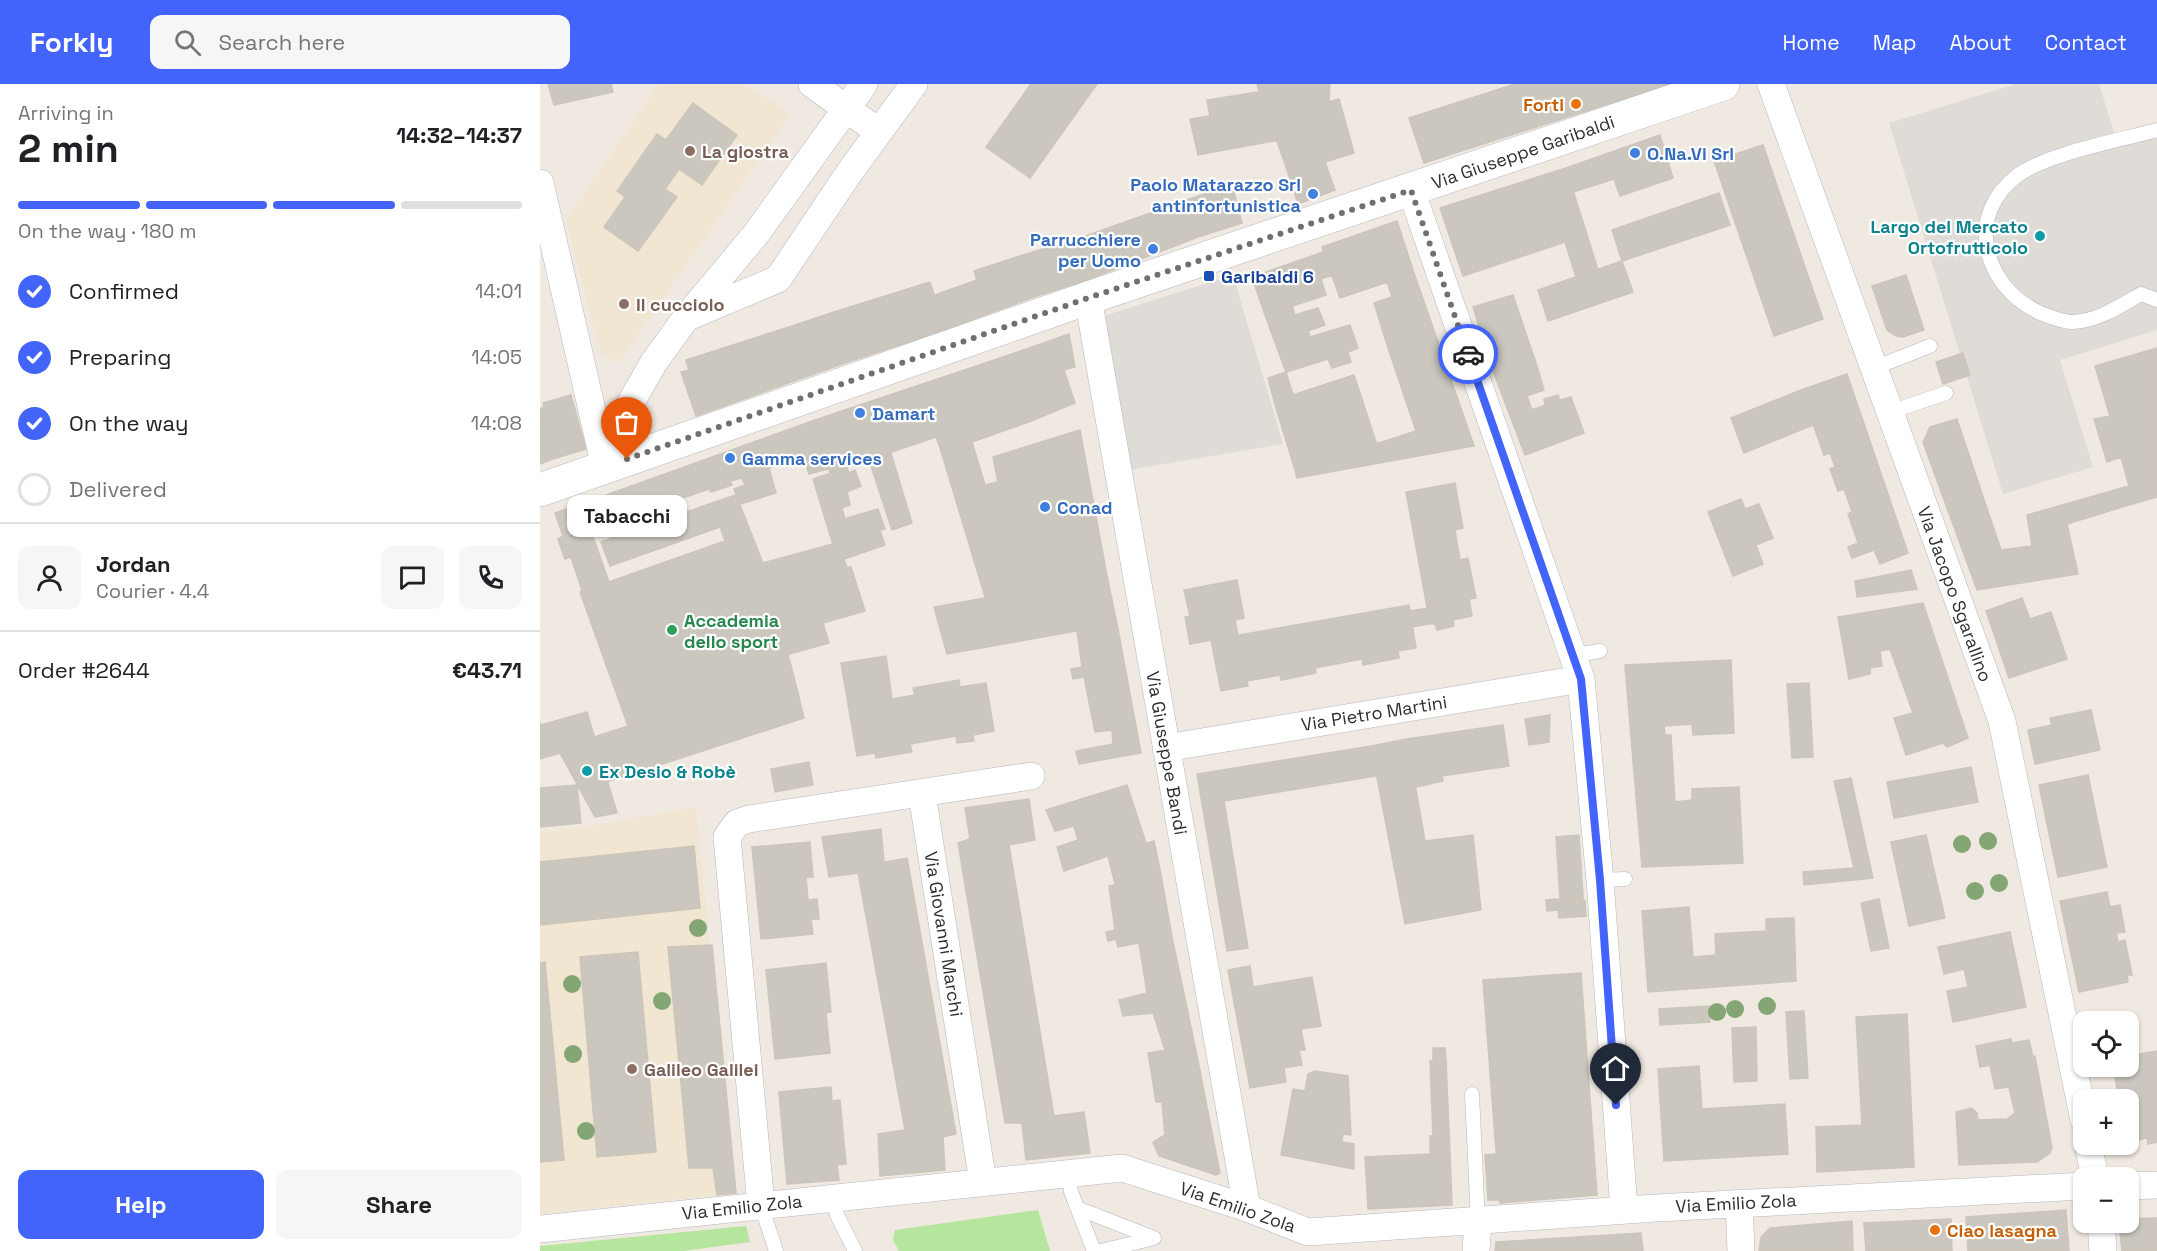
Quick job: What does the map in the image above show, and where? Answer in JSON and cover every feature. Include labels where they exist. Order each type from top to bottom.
[{"type":"street","points":[[812,84],[879,132]]},
{"type":"street","points":[[605,467],[630,404],[654,362],[686,318],[756,234],[864,84]]},
{"type":"street","points":[[686,318],[778,279],[914,84]]},
{"type":"street","name":"Via Giuseppe Garibaldi","points":[[540,490],[1088,298],[1723,84]]},
{"type":"street","name":"Via Jacopo Sgarallino","points":[[1771,84],[2002,721],[2078,1089]]},
{"type":"street","points":[[540,183],[605,467]]},
{"type":"street","points":[[1411,190],[1585,662],[1613,880],[1624,1210]]},
{"type":"street","name":"Via Giuseppe Bandi","points":[[1088,298],[1247,1208]]},
{"type":"street","name":"Via Pietro Martini","points":[[1166,748],[1585,662]]},
{"type":"street","points":[[761,1205],[727,837],[737,823],[749,819],[1031,776]]},
{"type":"street","name":"Via Giovanni Marchi","points":[[922,794],[983,1184]]},
{"type":"street","name":"Via Emilio Zola","points":[[540,1229],[761,1205],[846,1192],[983,1184],[1068,1173],[1120,1161],[1308,1232],[1739,1203],[2073,1187]]},
{"type":"street","points":[[2139,1186],[2157,1185]]},
{"type":"street","points":[[1739,1203],[1741,1251]]},
{"type":"street","points":[[1476,1251],[1478,1222]]},
{"type":"street","points":[[2102,1233],[2103,1251]]},
{"type":"lane","points":[[2157,130],[2043,162],[2020,174],[2004,187],[1995,202],[1986,234],[1991,266],[1999,280],[2020,302],[2048,316],[2073,322],[2103,315],[2140,294],[2157,300]]},
{"type":"lane","points":[[1874,368],[1930,346]]},
{"type":"lane","points":[[1890,412],[1946,393]]},
{"type":"lane","points":[[1472,1094],[1478,1222]]},
{"type":"lane","points":[[1068,1173],[1071,1192],[1094,1251]]},
{"type":"lane","points":[[846,1192],[837,1215],[855,1251]]},
{"type":"lane","points":[[761,1205],[776,1251]]},
{"type":"lane","points":[[1077,1208],[1154,1238],[1101,1251]]},
{"type":"shaded area","name":"La giostra","points":[[659,84],[744,84],[790,114],[618,364],[600,351],[566,221]]},
{"type":"shaded area","name":"Largo del Mercato Ortofrutticolo","points":[[2016,84],[2099,84],[2117,141],[2157,129],[2157,330],[2060,360],[2093,467],[2003,494],[1889,123]]},
{"type":"shaded area","points":[[1233,275],[1283,444],[1129,470],[1100,317]]},
{"type":"shaded area","name":"Galileo Galilei","points":[[696,807],[736,1193],[540,1214],[540,832],[583,827]]},
{"type":"green space","points":[[1038,1210],[1050,1251],[899,1251],[893,1240],[895,1230]]},
{"type":"green space","points":[[746,1226],[750,1242],[683,1251],[540,1251],[540,1246]]},
{"type":"building","points":[[548,84],[611,84],[613,92],[554,105]]},
{"type":"building","points":[[1031,84],[1097,84],[1030,178],[986,147]]},
{"type":"building","points":[[1257,84],[1330,84],[1329,101],[1307,108],[1321,151],[1284,161],[1277,141],[1301,136],[1290,87],[1259,92]]},
{"type":"building","points":[[1515,84],[1670,84],[1424,163],[1409,118]]},
{"type":"building","points":[[1290,87],[1301,136],[1198,155],[1190,119],[1210,116],[1207,100]]},
{"type":"building","points":[[1339,99],[1354,153],[1325,162],[1307,108]]},
{"type":"building","points":[[693,103],[737,135],[702,185],[679,169],[665,189],[677,197],[638,251],[604,227],[625,197],[617,191],[657,134],[666,140]]},
{"type":"building","points":[[1660,135],[1673,178],[1620,196],[1614,179],[1573,192],[1566,168]]},
{"type":"building","points":[[1763,145],[1823,319],[1774,336],[1714,161]]},
{"type":"building","points":[[1321,151],[1335,190],[1298,204],[1284,161]]},
{"type":"building","points":[[1566,168],[1598,270],[1576,277],[1565,242],[1463,276],[1440,208]]},
{"type":"building","points":[[1232,184],[1242,223],[1198,237],[1187,200]]},
{"type":"building","points":[[1719,193],[1730,225],[1622,261],[1612,230]]},
{"type":"building","points":[[1187,200],[1198,237],[1087,280],[1077,239]]},
{"type":"building","points":[[1397,221],[1414,273],[1340,298],[1322,247]]},
{"type":"building","points":[[1077,239],[1087,280],[1037,296],[1026,254]]},
{"type":"building","points":[[1323,252],[1332,275],[1321,279],[1326,295],[1265,315],[1252,277]]},
{"type":"building","points":[[1026,254],[1037,296],[987,314],[974,271]]},
{"type":"building","points":[[1622,261],[1633,292],[1548,321],[1538,290]]},
{"type":"building","points":[[1414,273],[1437,339],[1390,354],[1374,303],[1392,297],[1387,282]]},
{"type":"building","points":[[1906,275],[1924,330],[1903,337],[1896,336],[1887,330],[1872,286]]},
{"type":"building","points":[[977,280],[987,314],[945,330],[935,295]]},
{"type":"building","points":[[930,282],[945,330],[851,361],[834,312]]},
{"type":"building","points":[[1513,295],[1537,366],[1496,379],[1473,307]]},
{"type":"building","points":[[1292,306],[1295,315],[1318,308],[1325,325],[1308,331],[1310,337],[1350,325],[1358,348],[1348,352],[1351,362],[1332,368],[1328,359],[1286,372],[1265,315]]},
{"type":"building","points":[[834,312],[851,361],[805,377],[789,327]]},
{"type":"building","points":[[789,327],[805,377],[696,416],[681,372],[689,370],[686,360]]},
{"type":"building","points":[[1069,334],[1075,367],[1064,370],[1075,403],[1031,421],[1017,394],[1006,356]]},
{"type":"building","points":[[1437,339],[1474,446],[1297,478],[1295,470],[1416,431],[1390,354]]},
{"type":"building","points":[[2157,348],[2157,497],[2129,505],[2129,486],[2121,457],[2107,462],[2094,419],[2110,416],[2095,366]]},
{"type":"building","points":[[1963,353],[1970,375],[1943,384],[1936,362]]},
{"type":"building","points":[[1006,356],[1017,394],[961,412],[972,442],[941,451],[936,437],[830,473],[815,420]]},
{"type":"building","points":[[1537,366],[1544,390],[1527,396],[1532,410],[1545,405],[1544,399],[1558,395],[1560,400],[1571,397],[1584,433],[1525,455],[1496,379]]},
{"type":"building","points":[[1286,372],[1293,395],[1274,401],[1268,378]]},
{"type":"building","points":[[1847,374],[1874,453],[1835,467],[1830,453],[1824,455],[1801,390]]},
{"type":"building","points":[[1354,375],[1377,445],[1295,470],[1274,401]]},
{"type":"building","points":[[1801,390],[1813,425],[1744,453],[1731,418]]},
{"type":"building","points":[[1017,394],[1031,421],[972,442],[961,412]]},
{"type":"building","points":[[571,395],[586,449],[553,459],[540,409],[544,407],[543,403]]},
{"type":"building","points":[[540,414],[553,459],[540,464]]},
{"type":"building","points":[[1957,419],[2001,550],[2032,546],[2027,515],[2129,486],[2129,505],[2067,524],[2078,574],[1977,590],[1923,442],[1930,427]]},
{"type":"building","points":[[815,420],[828,469],[809,474],[803,456],[769,468],[776,493],[740,504],[734,489],[745,485],[742,478],[730,481],[732,485],[711,492],[709,489],[674,501],[665,474]]},
{"type":"building","points":[[1080,430],[1107,576],[985,597],[941,451],[972,442],[985,485],[998,482],[993,457]]},
{"type":"building","points":[[891,453],[912,523],[892,530],[869,460]]},
{"type":"building","points":[[1874,453],[1908,553],[1880,564],[1874,550],[1852,558],[1848,547],[1858,543],[1848,514],[1852,512],[1844,489],[1838,491],[1830,469]]},
{"type":"building","points":[[847,468],[849,473],[855,470],[861,486],[847,492],[850,505],[842,508],[850,539],[833,545],[813,479]]},
{"type":"building","points":[[665,474],[674,501],[590,531],[581,504]]},
{"type":"building","points":[[1455,483],[1463,528],[1455,530],[1460,560],[1468,558],[1476,598],[1469,599],[1472,616],[1453,620],[1454,626],[1437,630],[1435,624],[1430,624],[1406,492]]},
{"type":"building","points":[[736,495],[763,563],[793,673],[628,726],[580,592],[725,541],[712,503]]},
{"type":"building","points":[[1741,499],[1745,509],[1759,504],[1773,538],[1756,545],[1763,564],[1733,576],[1708,512]]},
{"type":"building","points":[[712,503],[720,527],[610,566],[601,542]]},
{"type":"building","points":[[581,504],[597,548],[565,559],[558,539],[563,536],[555,513]]},
{"type":"building","points":[[878,509],[885,529],[850,539],[844,519]]},
{"type":"building","points":[[880,531],[885,545],[844,559],[847,568],[851,567],[865,611],[823,623],[829,643],[789,654],[763,563]]},
{"type":"building","points":[[597,548],[609,582],[582,591],[571,557]]},
{"type":"building","points":[[1911,570],[1917,589],[1857,597],[1855,581]]},
{"type":"building","points":[[1107,576],[1117,624],[1077,631],[1069,583]]},
{"type":"building","points":[[1237,580],[1244,618],[1235,620],[1238,635],[1190,644],[1185,617],[1190,616],[1184,590]]},
{"type":"building","points":[[1069,583],[1077,631],[947,654],[934,607]]},
{"type":"building","points":[[2022,598],[2030,619],[2051,612],[2067,659],[2009,678],[1986,611]]},
{"type":"building","points":[[1923,603],[1968,738],[1947,747],[1943,743],[1906,755],[1894,718],[1913,713],[1890,649],[1880,651],[1882,666],[1870,668],[1870,674],[1849,679],[1838,617]]},
{"type":"building","points":[[1409,605],[1416,648],[1398,651],[1399,658],[1363,665],[1362,659],[1315,668],[1316,673],[1281,680],[1280,675],[1247,681],[1248,686],[1221,691],[1211,640]]},
{"type":"building","points":[[1428,608],[1430,624],[1412,627],[1409,611]]},
{"type":"building","points":[[1117,624],[1141,753],[1079,764],[1076,751],[1113,744],[1112,730],[1095,732],[1084,677],[1073,679],[1071,669],[1082,667],[1077,631]]},
{"type":"building","points":[[886,656],[892,699],[915,695],[913,688],[959,680],[960,687],[986,683],[994,731],[973,735],[974,741],[957,743],[956,736],[910,744],[912,752],[876,758],[875,753],[857,756],[841,663]]},
{"type":"building","points":[[1731,660],[1734,733],[1693,735],[1692,724],[1664,726],[1665,735],[1671,735],[1675,802],[1692,800],[1692,789],[1739,787],[1743,863],[1642,867],[1625,665]]},
{"type":"building","points":[[793,673],[804,718],[607,782],[594,737]]},
{"type":"building","points":[[1809,683],[1813,757],[1792,758],[1787,684]]},
{"type":"building","points":[[2091,710],[2100,750],[2035,764],[2028,730],[2052,725],[2050,718]]},
{"type":"building","name":"Ex Desio & Robè","points":[[587,712],[617,813],[595,817],[560,753],[540,759],[540,723],[541,725]]},
{"type":"building","points":[[1550,715],[1549,742],[1529,745],[1525,719]]},
{"type":"building","points":[[1503,725],[1509,766],[1482,770],[1475,729]]},
{"type":"building","points":[[1475,729],[1482,770],[1442,776],[1435,735]]},
{"type":"building","points":[[1435,735],[1443,781],[1416,787],[1407,739]]},
{"type":"building","points":[[1407,739],[1425,841],[1473,835],[1481,910],[1405,924],[1371,746]]},
{"type":"building","points":[[1371,746],[1376,776],[1224,801],[1248,948],[1227,951],[1197,774]]},
{"type":"building","points":[[809,762],[813,785],[775,792],[771,769]]},
{"type":"building","points":[[1971,767],[1978,802],[1894,818],[1887,782]]},
{"type":"building","points":[[2088,775],[2107,867],[2058,877],[2039,785]]},
{"type":"building","points":[[1851,778],[1873,878],[1804,885],[1803,872],[1854,868],[1834,781]]},
{"type":"building","points":[[577,785],[581,823],[540,827],[540,788]]},
{"type":"building","points":[[1127,785],[1146,843],[1064,871],[1057,847],[1078,840],[1074,826],[1055,831],[1046,810]]},
{"type":"building","points":[[1029,799],[1035,840],[1009,845],[1054,1116],[1084,1112],[1090,1153],[1026,1160],[1022,1123],[1005,1123],[958,843],[970,839],[965,808]]},
{"type":"building","points":[[881,829],[884,862],[857,867],[858,873],[829,877],[822,837]]},
{"type":"building","points":[[1579,835],[1583,897],[1560,898],[1556,837]]},
{"type":"building","points":[[1926,835],[1945,918],[1909,926],[1891,842]]},
{"type":"building","points":[[1154,841],[1161,875],[1115,884],[1108,856]]},
{"type":"building","points":[[810,842],[813,877],[806,877],[808,900],[817,899],[819,919],[811,919],[813,934],[761,939],[752,847]]},
{"type":"building","points":[[694,846],[700,908],[540,925],[540,862]]},
{"type":"building","points":[[907,858],[956,1134],[943,1137],[945,1170],[880,1176],[878,1134],[905,1130],[857,867]]},
{"type":"building","points":[[1161,875],[1172,937],[1118,947],[1116,939],[1108,941],[1106,932],[1115,930],[1109,886]]},
{"type":"building","points":[[2107,892],[2110,907],[2120,905],[2125,932],[2116,933],[2118,942],[2125,940],[2132,975],[2127,975],[2128,982],[2079,992],[2060,901]]},
{"type":"building","points":[[1583,897],[1583,908],[1547,911],[1546,900]]},
{"type":"building","points":[[1879,899],[1889,948],[1871,951],[1861,903]]},
{"type":"building","points":[[1585,901],[1586,916],[1559,918],[1558,903]]},
{"type":"building","points":[[1689,907],[1693,957],[1716,955],[1715,934],[1766,931],[1766,919],[1794,918],[1796,981],[1648,992],[1642,911]]},
{"type":"building","points":[[2010,932],[2026,1007],[1953,1022],[1947,991],[1968,987],[1964,969],[1944,974],[1938,947]]},
{"type":"building","points":[[1172,937],[1195,1046],[1165,1050],[1153,1013],[1123,1016],[1119,1000],[1147,993],[1139,943]]},
{"type":"building","points":[[712,945],[736,1193],[717,1195],[713,1168],[689,1168],[668,947]]},
{"type":"building","points":[[638,952],[656,1152],[597,1157],[580,957]]},
{"type":"building","points":[[545,962],[564,1160],[540,1162],[540,963]]},
{"type":"building","points":[[826,963],[831,1012],[826,1013],[830,1053],[775,1059],[766,970]]},
{"type":"building","points":[[1250,966],[1253,987],[1312,977],[1321,1026],[1301,1029],[1305,1050],[1299,1050],[1302,1065],[1284,1068],[1286,1082],[1250,1088],[1228,970]]},
{"type":"building","points":[[1581,973],[1597,1195],[1500,1203],[1483,980]]},
{"type":"building","points":[[1709,1006],[1710,1022],[1660,1025],[1659,1009]]},
{"type":"building","points":[[1804,1011],[1808,1078],[1790,1079],[1786,1012]]},
{"type":"building","points":[[1907,1014],[1914,1167],[1817,1172],[1816,1127],[1862,1125],[1856,1017]]},
{"type":"building","points":[[1756,1027],[1757,1081],[1734,1082],[1732,1028]]},
{"type":"building","points":[[2011,1039],[2012,1043],[2029,1040],[2033,1057],[2035,1056],[2052,1148],[2050,1153],[2037,1162],[1959,1165],[1956,1112],[1972,1108],[1977,1113],[1978,1120],[2007,1119],[2015,1113],[2009,1087],[1995,1089],[1990,1065],[1980,1067],[1976,1046]]},
{"type":"building","points":[[1195,1046],[1220,1173],[1216,1175],[1159,1156],[1153,1142],[1165,1135],[1162,1102],[1156,1102],[1148,1053]]},
{"type":"building","points":[[1433,1048],[1445,1048],[1446,1061],[1433,1061]]},
{"type":"building","points":[[2157,1051],[2157,1142],[2148,1144],[2147,1138],[2139,1140],[2139,1089],[2117,1089],[2115,1077],[2139,1077],[2139,1054]]},
{"type":"building","points":[[1430,1061],[1446,1061],[1450,1154],[1440,1154],[1440,1146],[1430,1147],[1430,1136],[1433,1136]]},
{"type":"building","points":[[1699,1066],[1702,1109],[1785,1104],[1788,1154],[1664,1161],[1658,1069]]},
{"type":"building","points":[[1315,1071],[1348,1076],[1351,1135],[1343,1134],[1342,1142],[1354,1144],[1354,1169],[1281,1155],[1293,1089],[1305,1091],[1308,1074]]},
{"type":"building","points":[[831,1087],[832,1101],[840,1100],[846,1164],[837,1165],[839,1180],[787,1184],[779,1092]]},
{"type":"building","points":[[1440,1146],[1440,1154],[1450,1154],[1452,1205],[1433,1206],[1430,1147]]},
{"type":"building","points":[[1431,1154],[1433,1206],[1368,1209],[1365,1157]]},
{"type":"building","points":[[1496,1154],[1499,1200],[1488,1200],[1485,1155]]},
{"type":"building","points":[[2066,1210],[2069,1251],[1968,1251],[1966,1217]]},
{"type":"building","points":[[2157,1218],[2157,1251],[2122,1251],[2120,1233],[2139,1233],[2139,1219]]},
{"type":"building","points":[[1951,1219],[1952,1251],[1866,1251],[1864,1223]]},
{"type":"building","points":[[1852,1221],[1853,1251],[1759,1251],[1761,1237],[1770,1228]]},
{"type":"building","points":[[1641,1233],[1643,1251],[1495,1251],[1496,1242]]},
{"type":"way so far","points":[[627,459],[1088,298],[1411,190],[1468,354]]},
{"type":"place","name":"Forti","points":[[1576,104]]},
{"type":"place","name":"La giostra","points":[[690,151]]},
{"type":"place","name":"O.Na.Vi Srl","points":[[1635,153]]},
{"type":"place","name":"Paolo Matarazzo Srl antinfortunistica","points":[[1313,194]]},
{"type":"place","name":"Largo del Mercato Ortofrutticolo","points":[[2040,236]]},
{"type":"place","name":"Parrucchiere per Uomo","points":[[1153,249]]},
{"type":"place","name":"Garibaldi 6","points":[[1209,276]]},
{"type":"place","name":"Il cucciolo","points":[[624,304]]},
{"type":"place","name":"Damart","points":[[860,413]]},
{"type":"place","name":"Gamma services","points":[[730,458]]},
{"type":"place","name":"Tabacchi","points":[[627,459]]},
{"type":"place","name":"Conad","points":[[1045,507]]},
{"type":"place","name":"Accademia dello sport","points":[[672,630]]},
{"type":"place","name":"Ex Desio & Robè","points":[[587,771]]},
{"type":"place","name":"Galileo Galilei","points":[[632,1069]]},
{"type":"place","name":"Ciao lasagna","points":[[1935,1230]]},
{"type":"route","points":[[1468,354],[1575,655],[1581,679],[1600,880],[1616,1105]]}]
